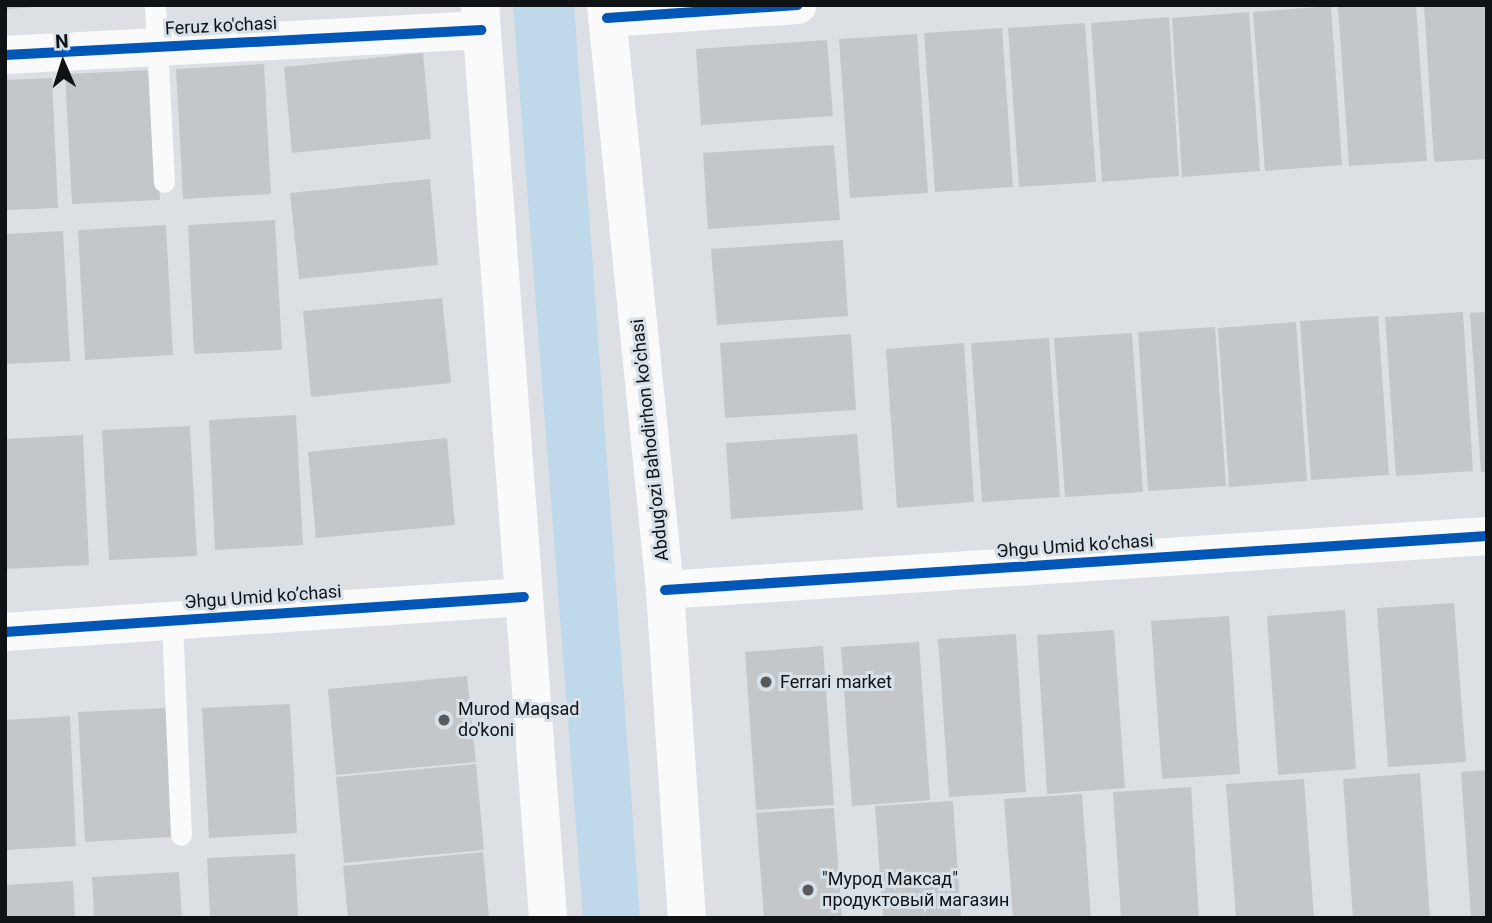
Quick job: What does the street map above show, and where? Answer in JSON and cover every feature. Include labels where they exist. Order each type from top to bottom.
[{"type":"street","points":[[607,12],[799,5]]},
{"type":"street","name":"Abdug’ozi Bahodirhon ko’chasi","points":[[607,12],[665,590],[687,918]]},
{"type":"street","name":"Feruz ko'chasi","points":[[5,55],[158,47],[480,17]]},
{"type":"street","points":[[480,17],[548,918]]},
{"type":"street","name":"Эhgu Umid ko’chasi","points":[[665,590],[1487,536]]},
{"type":"street","name":"Эhgu Umid ko’chasi","points":[[5,632],[524,597]]},
{"type":"lane","points":[[155,5],[164,182]]},
{"type":"lane","points":[[172,621],[181,835]]},
{"type":"shaded area","points":[[513,5],[574,5],[640,918],[583,918]]},
{"type":"building","points":[[5,5],[37,5],[38,7],[5,9]]},
{"type":"building","points":[[1416,5],[1427,161],[1349,166],[1338,7]]},
{"type":"building","points":[[1424,5],[1487,5],[1487,159],[1434,162]]},
{"type":"building","points":[[1331,6],[1342,165],[1265,171],[1253,12]]},
{"type":"building","points":[[1249,12],[1260,171],[1182,177],[1172,18]]},
{"type":"building","points":[[1169,17],[1179,176],[1102,182],[1091,23]]},
{"type":"building","points":[[1085,23],[1096,182],[1019,187],[1008,28]]},
{"type":"building","points":[[1002,28],[1013,187],[935,192],[924,33]]},
{"type":"building","points":[[917,34],[928,193],[850,198],[839,39]]},
{"type":"building","points":[[827,40],[833,116],[701,125],[696,49]]},
{"type":"building","points":[[423,53],[431,139],[292,153],[284,67]]},
{"type":"building","points":[[264,64],[271,194],[183,199],[176,69]]},
{"type":"building","points":[[153,70],[160,200],[72,204],[65,74]]},
{"type":"building","points":[[52,78],[58,208],[5,210],[5,80]]},
{"type":"building","points":[[834,145],[840,220],[708,229],[703,153]]},
{"type":"building","points":[[430,179],[438,265],[299,279],[290,193]]},
{"type":"building","points":[[275,220],[282,350],[194,354],[188,225]]},
{"type":"building","points":[[166,225],[173,355],[85,360],[78,230]]},
{"type":"building","points":[[63,231],[70,361],[5,364],[5,234]]},
{"type":"building","points":[[843,240],[848,316],[717,325],[711,249]]},
{"type":"building","points":[[442,298],[451,383],[311,397],[303,311]]},
{"type":"building","points":[[1463,312],[1473,471],[1396,476],[1385,317]]},
{"type":"building","points":[[1487,312],[1487,472],[1481,472],[1470,313]]},
{"type":"building","points":[[1378,316],[1389,475],[1311,480],[1300,321]]},
{"type":"building","points":[[1296,322],[1307,481],[1229,487],[1218,328]]},
{"type":"building","points":[[1215,327],[1226,486],[1148,491],[1138,332]]},
{"type":"building","points":[[1132,333],[1143,492],[1065,497],[1054,338]]},
{"type":"building","points":[[851,334],[856,410],[725,418],[720,343]]},
{"type":"building","points":[[1049,338],[1060,497],[982,502],[971,343]]},
{"type":"building","points":[[964,343],[974,502],[897,508],[886,349]]},
{"type":"building","points":[[296,415],[303,545],[215,550],[209,420]]},
{"type":"building","points":[[190,426],[197,556],[109,560],[102,430]]},
{"type":"building","points":[[857,434],[863,510],[731,519],[726,443]]},
{"type":"building","points":[[83,435],[89,565],[5,569],[5,439]]},
{"type":"building","points":[[447,438],[455,525],[316,538],[308,452]]},
{"type":"building","points":[[1454,603],[1466,762],[1388,767],[1377,608]]},
{"type":"building","points":[[1345,610],[1356,769],[1278,775],[1267,616]]},
{"type":"building","points":[[1229,616],[1240,774],[1162,779],[1151,621]]},
{"type":"building","points":[[1114,630],[1125,788],[1047,794],[1037,635]]},
{"type":"building","points":[[1016,634],[1026,792],[949,797],[938,639]]},
{"type":"building","points":[[919,642],[930,800],[852,806],[841,647]]},
{"type":"building","points":[[823,646],[834,805],[756,810],[745,652]]},
{"type":"building","points":[[467,676],[476,762],[336,775],[328,689]]},
{"type":"building","points":[[290,704],[297,833],[209,838],[202,708]]},
{"type":"building","points":[[166,708],[172,837],[85,842],[78,712]]},
{"type":"building","points":[[70,716],[76,846],[5,850],[5,720]]},
{"type":"building","points":[[476,764],[484,850],[344,863],[336,777]]},
{"type":"building","points":[[1487,770],[1487,918],[1471,918],[1461,772]]},
{"type":"building","points":[[1420,773],[1430,918],[1353,918],[1343,779]]},
{"type":"building","points":[[1304,779],[1314,918],[1236,918],[1226,784]]},
{"type":"building","points":[[1191,787],[1199,918],[1121,918],[1113,792]]},
{"type":"building","points":[[1082,794],[1091,918],[1013,918],[1004,799]]},
{"type":"building","points":[[953,801],[961,918],[883,918],[875,806]]},
{"type":"building","points":[[834,808],[842,918],[764,918],[756,813]]},
{"type":"building","points":[[483,852],[489,918],[348,918],[343,866]]},
{"type":"building","points":[[295,854],[298,918],[210,918],[207,858]]},
{"type":"building","points":[[179,872],[182,918],[94,918],[92,877]]},
{"type":"building","points":[[73,881],[75,918],[5,918],[5,885]]},
{"type":"cycle path","points":[[607,18],[798,5]]},
{"type":"cycle path","points":[[5,55],[481,30]]},
{"type":"cycle path","points":[[665,590],[1487,536]]},
{"type":"cycle path","points":[[5,632],[524,597]]},
{"type":"place","name":"Ferrari market","points":[[766,682]]},
{"type":"place","name":"Murod Maqsad do'koni","points":[[444,720]]},
{"type":"place","name":"\"Мурод Максад\" продуктовый магазин","points":[[808,890]]}]
